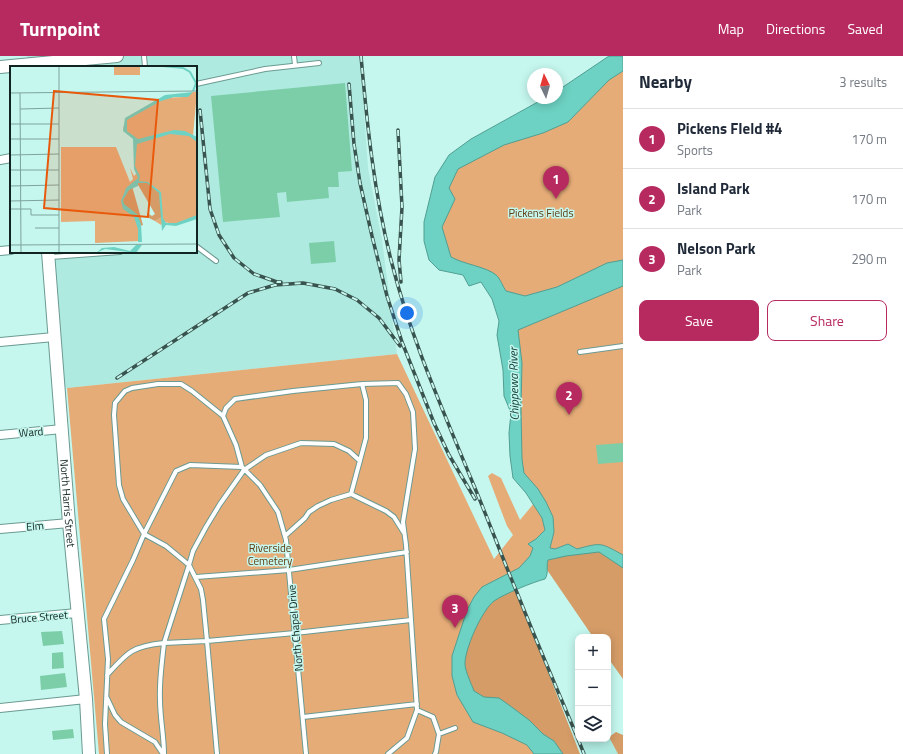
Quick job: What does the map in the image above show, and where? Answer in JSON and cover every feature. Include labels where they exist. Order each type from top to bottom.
[{"type":"street","points":[[0,67],[63,59],[117,56]]},
{"type":"street","points":[[0,160],[10,158]]},
{"type":"street","points":[[0,251],[10,250]]},
{"type":"street","name":"North Harris Street","points":[[48,255],[69,523],[86,699],[89,754]]},
{"type":"street","points":[[0,342],[54,337]]},
{"type":"street","name":"Ward","points":[[0,435],[62,429]]},
{"type":"street","name":"Elm","points":[[0,529],[69,523]]},
{"type":"street","name":"Bruce Street","points":[[0,620],[77,613]]},
{"type":"street","points":[[0,708],[86,699]]},
{"type":"lane","points":[[144,56],[146,66]]},
{"type":"lane","points":[[294,56],[295,65]]},
{"type":"lane","points":[[197,84],[236,75],[295,65],[319,63]]},
{"type":"lane","points":[[197,247],[216,261]]},
{"type":"lane","points":[[48,255],[96,253]]},
{"type":"lane","points":[[580,352],[623,346]]},
{"type":"lane","points":[[223,416],[226,408],[235,399],[293,391],[362,384],[398,383],[406,394],[413,412],[415,449],[403,522],[407,552],[417,710],[406,738],[388,754]]},
{"type":"lane","points":[[217,754],[203,600],[196,577],[189,565],[166,546],[144,534],[123,499],[119,485],[114,415],[115,403],[125,390],[158,384],[181,384],[223,416],[236,445],[243,468]]},
{"type":"lane","points":[[351,494],[365,446],[367,422],[366,400],[362,384]]},
{"type":"lane","points":[[163,754],[164,743],[160,700],[160,674],[164,643],[193,551],[206,526],[243,468],[266,454],[301,443],[334,444],[349,451],[360,462]]},
{"type":"lane","points":[[107,754],[105,724],[108,659],[104,619],[144,534],[176,471],[190,465],[243,468]]},
{"type":"lane","name":"North Chapel Drive","points":[[243,468],[260,486],[278,512],[285,536],[306,754]]},
{"type":"lane","points":[[285,536],[305,518],[309,512],[331,500],[351,494],[386,511],[394,517],[405,535]]},
{"type":"lane","points":[[196,577],[289,570],[407,552]]},
{"type":"lane","points":[[107,676],[119,661],[129,652],[148,645],[295,633],[411,620]]},
{"type":"lane","points":[[106,696],[115,715],[121,722],[155,742],[163,754]]},
{"type":"lane","points":[[303,717],[417,704]]},
{"type":"lane","points":[[417,710],[433,717],[439,734],[435,754]]},
{"type":"lane","points":[[439,734],[455,728]]},
{"type":"shaded area","points":[[27,56],[360,56],[368,168],[382,240],[397,354],[67,388],[58,386],[46,253],[197,253],[197,66],[28,66]]},
{"type":"shaded area","points":[[599,548],[623,563],[623,679],[611,662],[611,634],[591,634],[541,561],[546,556]]},
{"type":"shaded area","points":[[512,580],[580,754],[545,754],[464,704],[459,662],[467,630]]},
{"type":"shaded area","points":[[616,732],[623,735],[623,754],[618,754],[611,741],[611,736]]},
{"type":"shaded area","points":[[611,741],[618,754],[583,754],[579,742],[611,742]]},
{"type":"green space","name":"Riverside Cemetery","points":[[623,59],[623,563],[568,552],[487,597],[545,754],[99,754],[67,388],[397,354],[494,559],[513,535],[507,526],[488,476],[492,473],[501,478],[520,520],[535,502],[515,472],[515,365],[492,280],[440,262],[430,240],[456,166],[553,104],[563,104],[563,97]]},
{"type":"water","name":"Chippewa River","points":[[609,56],[623,56],[623,71],[609,80],[568,122],[543,133],[504,145],[458,169],[449,188],[455,199],[442,227],[451,257],[492,272],[499,278],[506,291],[525,296],[557,287],[607,263],[623,260],[623,286],[518,330],[522,363],[521,408],[522,459],[524,473],[538,489],[553,517],[554,532],[550,548],[555,549],[568,544],[577,549],[592,545],[601,545],[623,555],[623,568],[599,552],[548,560],[545,579],[519,588],[494,601],[479,621],[465,658],[467,675],[474,691],[484,697],[499,698],[509,705],[529,720],[543,734],[554,741],[563,754],[534,754],[527,745],[502,733],[473,722],[457,695],[452,676],[452,656],[467,610],[474,597],[482,587],[519,568],[530,556],[533,548],[528,544],[536,539],[545,530],[542,518],[526,493],[513,478],[509,433],[511,413],[504,396],[503,370],[497,335],[499,321],[492,299],[481,282],[469,286],[463,275],[439,270],[429,260],[424,241],[424,222],[435,177],[449,155],[471,139],[534,104],[563,104],[563,87]]},
{"type":"building","points":[[345,83],[352,171],[338,172],[339,187],[328,187],[329,198],[287,202],[286,192],[277,193],[280,217],[223,222],[211,96]]},
{"type":"building","points":[[334,241],[336,262],[311,264],[309,243]]},
{"type":"building","points":[[623,443],[623,462],[598,464],[596,445]]},
{"type":"building","points":[[62,631],[64,644],[43,646],[41,632]]},
{"type":"building","points":[[63,652],[64,668],[52,669],[52,653]]},
{"type":"building","points":[[65,673],[67,687],[41,690],[40,676]]},
{"type":"building","points":[[73,729],[74,738],[53,740],[52,731]]},
{"type":"railway","points":[[361,56],[369,133],[380,209],[391,260],[407,316],[438,399],[575,732]]},
{"type":"railway","points":[[349,84],[354,144],[360,183],[387,296],[402,342],[434,423],[449,455],[475,499]]},
{"type":"railway","points":[[200,110],[210,209],[219,235],[234,258],[254,274],[281,282]]},
{"type":"railway","points":[[398,130],[402,207],[399,260],[401,282]]},
{"type":"railway","points":[[117,378],[248,293],[275,285],[303,283],[335,289],[357,300],[379,318],[400,346]]},
{"type":"railway","points":[[579,742],[584,754]]},
{"type":"place","name":"Pickens FIeld #4","points":[[556,199]]},
{"type":"place","name":"Island Park","points":[[569,415]]},
{"type":"place","name":"Nelson Park","points":[[455,628]]},
{"type":"park label","name":"Pickens Fields","points":[[541,213]]}]
